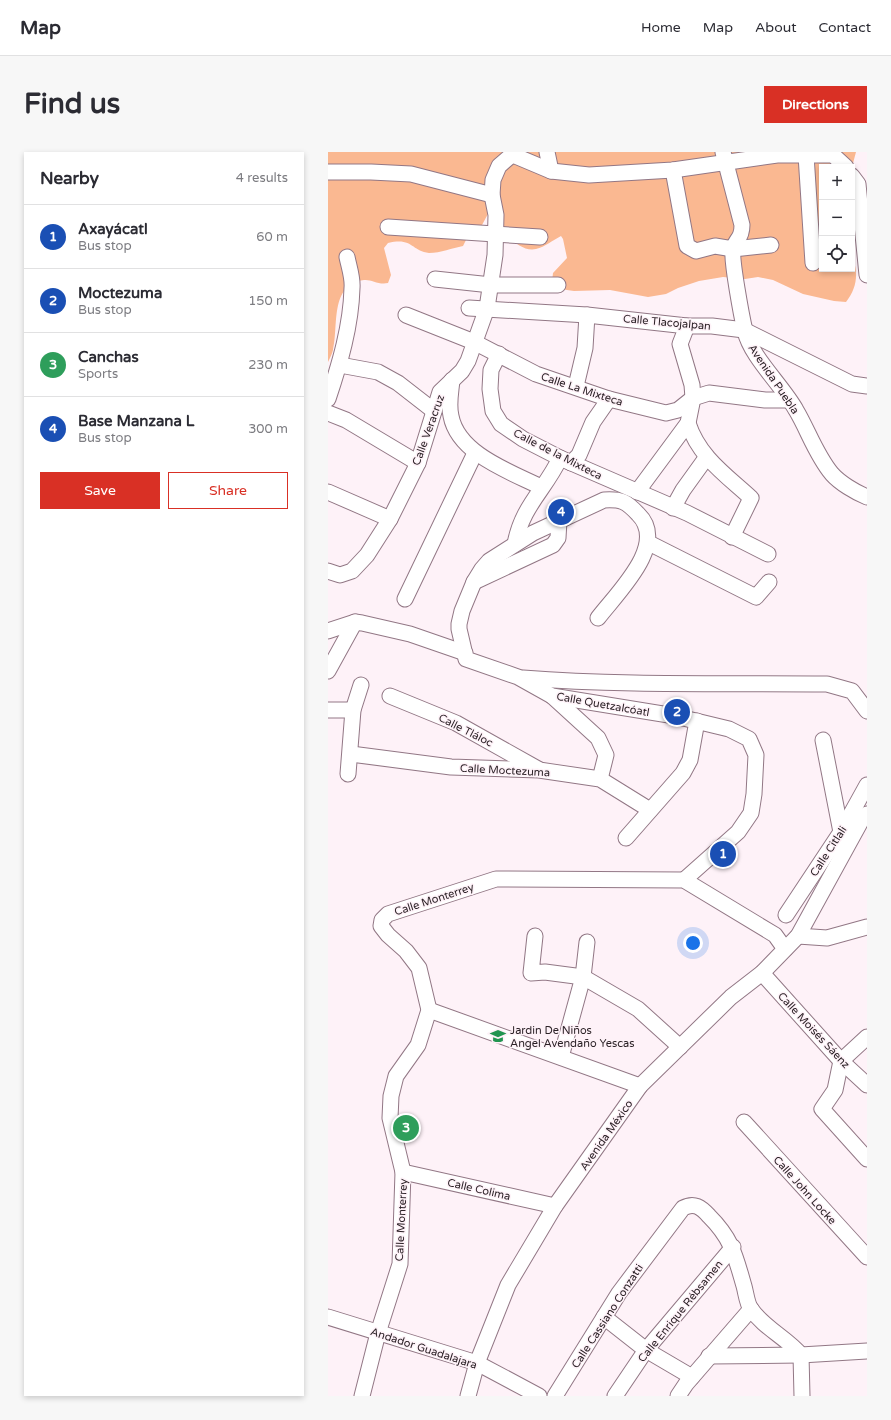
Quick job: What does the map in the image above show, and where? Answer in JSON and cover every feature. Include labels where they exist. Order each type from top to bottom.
[{"type":"street","points":[[547,152],[551,171]]},
{"type":"street","points":[[514,153],[551,171],[589,175],[673,170],[724,157],[833,155],[843,164]]},
{"type":"street","name":"Calle Veracruz","points":[[330,572],[340,575],[352,571],[367,555],[390,519],[418,463],[440,392],[462,371],[487,308],[491,285],[495,255],[496,215],[492,195],[493,180],[499,166],[514,153]]},
{"type":"street","points":[[806,156],[813,263]]},
{"type":"street","points":[[724,157],[742,225],[742,235],[733,249]]},
{"type":"street","points":[[673,170],[687,246],[696,251],[715,246],[733,249],[771,245]]},
{"type":"street","points":[[328,172],[411,174],[492,195]]},
{"type":"street","points":[[855,180],[858,184],[867,275]]},
{"type":"street","points":[[388,227],[540,237]]},
{"type":"street","name":"Avenida Puebla","points":[[733,249],[744,330],[749,344],[795,408],[816,448],[832,474],[856,493],[867,497]]},
{"type":"street","points":[[328,399],[340,365],[348,324],[352,286],[347,257]]},
{"type":"street","points":[[435,279],[491,285],[558,285]]},
{"type":"street","name":"Calle Tlacojalpan","points":[[469,308],[587,315],[687,326],[712,326],[744,330],[852,384],[867,386]]},
{"type":"street","name":"Calle La Mixteca","points":[[406,315],[474,342],[500,354],[536,374],[576,386],[609,399],[666,413],[678,410],[693,398],[709,393],[765,400],[789,400]]},
{"type":"street","points":[[576,386],[585,348],[587,315]]},
{"type":"street","points":[[637,492],[688,423],[693,398],[692,385],[680,344],[687,326]]},
{"type":"street","name":"Calle de la Mixteca","points":[[500,354],[491,370],[490,388],[493,411],[502,424],[523,439],[618,484],[687,513],[768,554]]},
{"type":"street","points":[[340,365],[378,372],[398,383],[434,411]]},
{"type":"street","points":[[452,380],[450,401],[451,417],[457,432],[475,453],[541,487]]},
{"type":"street","points":[[515,544],[520,523],[530,503],[541,487],[566,460],[579,456],[594,422],[609,399]]},
{"type":"street","points":[[328,413],[346,420],[418,463]]},
{"type":"street","points":[[688,423],[692,434],[706,458],[751,498],[732,537]]},
{"type":"street","points":[[405,599],[475,453]]},
{"type":"street","points":[[673,508],[683,490],[706,458]]},
{"type":"street","points":[[604,500],[618,484]]},
{"type":"street","points":[[328,492],[390,519]]},
{"type":"street","points":[[518,677],[466,659],[459,624],[462,611],[474,582],[489,561],[515,544],[559,520],[604,500],[616,499],[627,502],[641,516],[647,528],[649,543],[639,565],[598,618]]},
{"type":"street","points":[[474,582],[553,545],[558,538],[559,520]]},
{"type":"street","points":[[649,543],[756,597],[768,582]]},
{"type":"street","points":[[328,631],[355,622],[410,634],[465,653]]},
{"type":"street","points":[[328,670],[355,622]]},
{"type":"street","name":"Calle Quetzalcóatl","points":[[518,677],[561,681],[632,683],[827,684],[852,691],[867,711]]},
{"type":"street","name":"Calle Quetzalcóatl","points":[[518,677],[552,696],[698,721],[729,729],[749,739],[756,755],[754,794],[751,813],[738,832],[684,880]]},
{"type":"street","points":[[348,774],[351,754],[353,710],[361,685]]},
{"type":"street","name":"Calle Tláloc","points":[[390,696],[456,723],[539,770]]},
{"type":"street","points":[[552,696],[598,738],[606,755],[600,779]]},
{"type":"street","points":[[328,710],[353,710]]},
{"type":"street","points":[[626,838],[683,773],[690,760],[698,721]]},
{"type":"street","points":[[823,740],[841,832]]},
{"type":"street","name":"Calle Moctezuma","points":[[351,754],[463,768],[539,770],[600,779],[650,810]]},
{"type":"street","name":"Calle Citlali","points":[[786,915],[841,832],[867,785]]},
{"type":"street","points":[[775,935],[786,915],[807,918],[860,821],[867,814]]},
{"type":"street","name":"Calle Monterrey","points":[[362,1396],[378,1333],[400,1264],[403,1172],[390,1118],[391,1096],[396,1076],[418,1045],[429,1010],[419,968],[406,951],[388,935],[381,926],[382,920],[388,914],[496,879],[684,880]]},
{"type":"street","points":[[684,880],[775,935],[785,949]]},
{"type":"street","name":"Avenida México","points":[[468,1396],[477,1363],[508,1285],[554,1206],[640,1086],[732,997],[762,972],[798,936],[807,918]]},
{"type":"street","points":[[798,936],[827,938],[867,928]]},
{"type":"street","points":[[535,936],[531,973],[545,972],[583,976],[638,1009],[680,1047]]},
{"type":"street","points":[[561,1057],[583,976],[587,942]]},
{"type":"street","name":"Calle Moisés Sáenz","points":[[762,972],[841,1061],[867,1085]]},
{"type":"street","points":[[429,1010],[640,1086]]},
{"type":"street","points":[[867,1037],[841,1061],[838,1082],[835,1090],[822,1109],[867,1159]]},
{"type":"street","name":"Calle John Locke","points":[[744,1122],[867,1257]]},
{"type":"street","name":"Calle Colima","points":[[403,1172],[554,1206]]},
{"type":"street","name":"Calle Cassiano Conzatti","points":[[555,1396],[619,1293],[683,1208],[694,1205],[702,1208],[719,1226],[733,1247]]},
{"type":"street","points":[[733,1247],[751,1309],[774,1332],[792,1345],[801,1355],[802,1396]]},
{"type":"street","name":"Calle Enrique Rébsamen","points":[[616,1396],[646,1350],[733,1247]]},
{"type":"street","points":[[678,1396],[709,1356],[751,1309]]},
{"type":"street","name":"Andador Guadalajara","points":[[328,1317],[477,1363],[539,1396]]},
{"type":"street","points":[[604,1317],[646,1350],[692,1377]]},
{"type":"street","points":[[709,1356],[801,1355],[867,1351]]},
{"type":"shaded area","points":[[328,152],[856,152],[853,164],[819,164],[819,272],[855,272],[855,265],[856,280],[855,286],[846,302],[834,301],[803,294],[773,280],[758,277],[745,279],[723,277],[699,281],[666,294],[648,297],[610,290],[574,291],[560,289],[552,282],[553,273],[567,258],[561,236],[536,249],[522,247],[509,237],[489,212],[482,225],[472,226],[465,230],[466,240],[463,246],[429,253],[423,252],[407,243],[388,243],[384,248],[391,275],[388,283],[364,280],[353,283],[345,290],[340,298],[336,319],[335,340],[332,354],[328,362]]},
{"type":"place","name":"Base Manzana L","points":[[561,512]]},
{"type":"place","name":"Moctezuma","points":[[677,712]]},
{"type":"place","name":"Axayácatl","points":[[723,854]]},
{"type":"place","name":"Jardin De Niños Angel Avendaño Yescas","points":[[498,1036]]},
{"type":"place","name":"Canchas","points":[[406,1128]]}]
